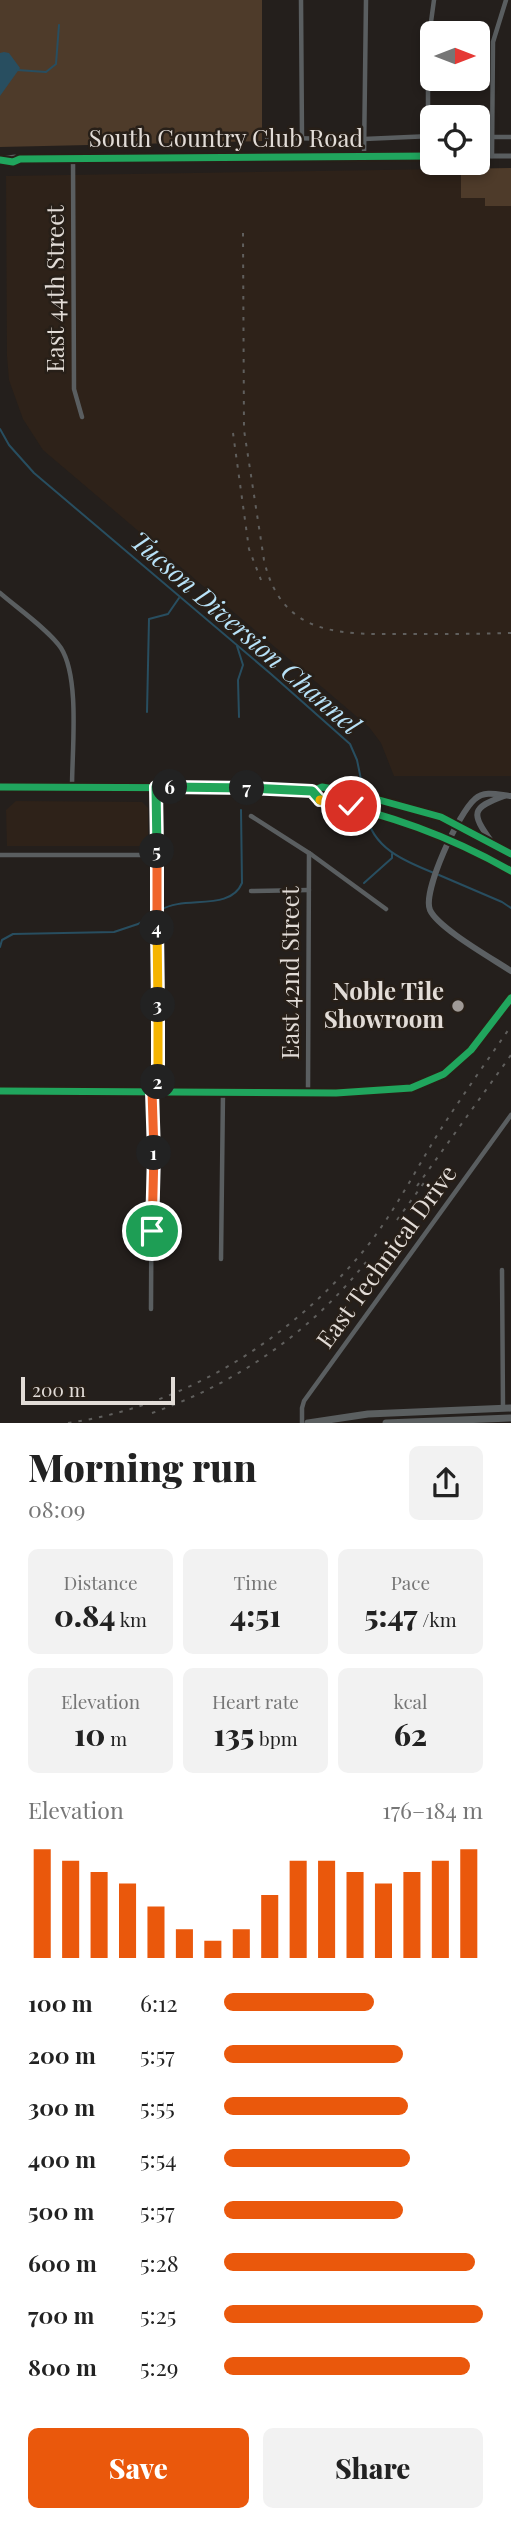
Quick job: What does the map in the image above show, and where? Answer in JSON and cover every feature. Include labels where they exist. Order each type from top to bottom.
[{"type":"main road","points":[[0,788],[269,788],[312,791],[322,787],[378,799],[458,825],[511,854]]},
{"type":"main road","points":[[312,791],[319,799],[385,815],[451,839],[511,871]]},
{"type":"main road","points":[[508,795],[492,793],[476,797],[465,810],[432,881],[428,897],[429,907],[440,923],[511,971]]},
{"type":"main road","points":[[492,843],[478,822],[477,814],[481,805],[489,800],[508,795]]},
{"type":"main road","points":[[308,1423],[368,1414],[507,1408]]},
{"type":"main road","points":[[386,1423],[511,1418]]},
{"type":"street","points":[[301,0],[302,138]]},
{"type":"street","points":[[364,157],[366,0]]},
{"type":"street","points":[[429,105],[428,44],[434,0]]},
{"type":"street","points":[[506,0],[493,43],[492,156],[511,156]]},
{"type":"street","name":"South Country Club Road","points":[[267,138],[420,136]]},
{"type":"street","points":[[492,137],[511,137]]},
{"type":"street","name":"South Country Club Road","points":[[0,159],[15,156],[20,159],[420,156]]},
{"type":"street","name":"East 44th Street","points":[[73,159],[74,388],[82,417]]},
{"type":"street","points":[[0,593],[60,646],[68,664],[72,694],[72,788]]},
{"type":"street","points":[[151,1309],[156,787]]},
{"type":"street","points":[[251,816],[309,853],[386,909]]},
{"type":"street","name":"East 42nd Street","points":[[308,1092],[309,853]]},
{"type":"street","points":[[0,855],[157,855]]},
{"type":"street","points":[[251,891],[309,890]]},
{"type":"street","points":[[0,1091],[360,1092],[411,1088],[444,1074],[471,1050],[511,998]]},
{"type":"street","points":[[221,1259],[223,1092]]},
{"type":"street","name":"East Technical Drive","points":[[302,1423],[304,1401],[511,1115]]},
{"type":"street","points":[[502,1270],[507,1408]]},
{"type":"shaded area","points":[[0,0],[262,0],[262,141],[0,147]]},
{"type":"shaded area","points":[[490,168],[511,168],[511,776],[394,776],[381,743],[369,727],[43,450],[23,419],[9,380],[6,176],[420,169],[420,175],[490,175]]},
{"type":"shaded area","points":[[490,168],[511,168],[511,206],[485,206],[485,198],[461,198],[461,175],[490,175]]},
{"type":"shaded area","points":[[16,801],[142,802],[148,808],[148,846],[7,846],[6,810]]},
{"type":"water","points":[[0,53],[9,53],[20,68],[0,96]]},
{"type":"waterway","name":"Tucson Diversion Channel","points":[[17,70],[46,72],[56,64],[59,25]]},
{"type":"waterway","name":"Tucson Diversion Channel","points":[[0,429],[9,445],[34,473],[350,744],[357,760],[364,794]]},
{"type":"waterway","points":[[147,712],[149,619],[168,614],[179,598]]},
{"type":"waterway","points":[[237,646],[243,665],[238,680],[239,717]]},
{"type":"waterway","points":[[161,910],[182,904],[217,900],[236,892],[242,883],[241,810]]},
{"type":"waterway","name":"Tucson Diversion Channel","points":[[366,813],[375,835],[391,852],[434,873]]},
{"type":"waterway","points":[[364,883],[392,858],[392,854]]},
{"type":"waterway","name":"Tucson Diversion Channel","points":[[439,875],[511,908]]},
{"type":"waterway","points":[[0,947],[2,940],[13,934],[114,932],[138,924],[152,915]]},
{"type":"railway","points":[[243,233],[244,430],[264,560],[273,586],[285,605],[301,618],[319,627],[361,634],[511,633]]},
{"type":"railway","points":[[233,433],[249,549],[261,580]]},
{"type":"railway","points":[[68,1423],[111,1414],[194,1384],[269,1340],[303,1312],[336,1282],[376,1235],[439,1132],[511,1026]]},
{"type":"railway","points":[[417,1186],[511,1055]]},
{"type":"railway","points":[[397,1220],[426,1180]]},
{"type":"railway","points":[[152,1413],[213,1387],[270,1353],[321,1311],[366,1262]]},
{"type":"cycle path","points":[[0,160],[13,162],[20,159],[420,156]]},
{"type":"cycle path","points":[[0,787],[312,791],[322,787],[441,817],[511,854]]},
{"type":"cycle path","points":[[312,791],[319,799],[394,819],[441,837],[511,871]]},
{"type":"cycle path","points":[[0,1091],[336,1093],[411,1088],[444,1074],[471,1050],[511,998]]},
{"type":"place","name":"Noble Tile Showroom","points":[[458,1006]]},
{"type":"route","points":[[152,1231],[152,1091],[158,1091],[156,787],[312,791],[319,799],[351,806]]}]
